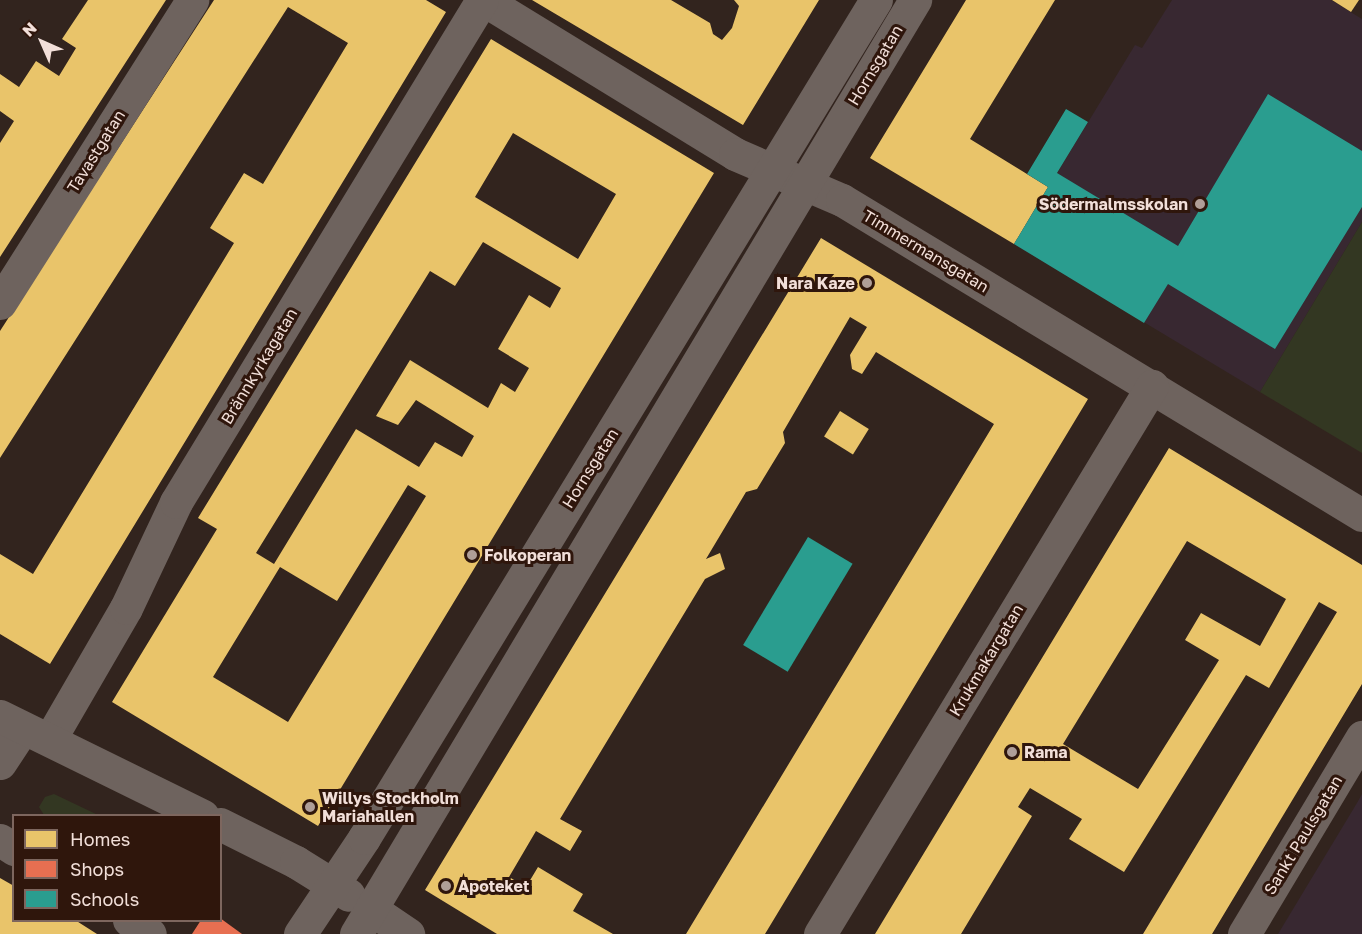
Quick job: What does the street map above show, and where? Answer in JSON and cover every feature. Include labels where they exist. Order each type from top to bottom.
[{"type":"street","name":"Tavastgatan","points":[[0,303],[192,0]]},
{"type":"street","name":"Timmermansgatan","points":[[483,0],[720,145],[843,200],[1362,515]]},
{"type":"street","name":"Brännkyrkagatan","points":[[0,764],[24,728],[126,608],[176,502],[483,0]]},
{"type":"street","name":"Hornsgatan","points":[[300,934],[364,838],[876,0]]},
{"type":"street","name":"Hornsgatan","points":[[363,922],[915,0]]},
{"type":"street","name":"Krukmakargatan","points":[[820,934],[1152,386]]},
{"type":"street","points":[[24,728],[199,814]]},
{"type":"street","name":"Sankt Paulsgatan","points":[[1244,934],[1362,737]]},
{"type":"street","points":[[222,825],[296,862],[332,884],[363,922],[408,934]]},
{"type":"street","points":[[131,922],[150,934]]},
{"type":"shaded area","name":"Södermalmsskolan","points":[[1172,0],[1331,0],[1362,19],[1362,222],[1260,392],[1014,244],[1135,45],[1142,48]]},
{"type":"shaded area","points":[[1362,794],[1362,934],[1278,934],[1357,803]]},
{"type":"green space","points":[[1362,222],[1362,453],[1260,392]]},
{"type":"green space","points":[[54,794],[96,814],[43,814],[39,807],[45,797]]},
{"type":"building: Homes","points":[[88,0],[166,0],[0,257],[0,143],[14,121],[0,111],[0,74],[19,87],[36,61],[59,76],[76,48],[62,39]]},
{"type":"building: Homes","points":[[214,0],[426,0],[446,12],[50,664],[0,634],[0,554],[33,574],[234,243],[210,228],[244,173],[263,184],[348,43],[288,7],[0,458],[0,331]]},
{"type":"building: Homes","points":[[532,0],[671,0],[710,23],[713,34],[722,40],[732,28],[739,6],[734,0],[819,0],[743,125]]},
{"type":"building: Homes","points":[[966,0],[1055,0],[970,139],[1048,187],[1014,244],[870,158]]},
{"type":"building: Homes","points":[[1332,0],[1359,0],[1351,12]]},
{"type":"building: Homes","points":[[491,39],[714,173],[318,826],[112,702],[217,529],[198,518]],"holes":[[[513,133],[616,194],[578,259],[475,197]],[[483,242],[561,288],[550,308],[529,295],[498,349],[529,368],[515,392],[501,383],[488,408],[410,360],[376,416],[398,425],[416,400],[474,436],[462,457],[435,442],[419,467],[356,429],[274,564],[256,553],[430,271],[455,286]],[[408,485],[426,496],[288,722],[213,677],[280,567],[337,601]]]},
{"type":"building: Homes","points":[[821,238],[1088,399],[765,934],[686,934],[994,424],[876,352],[862,374],[852,369],[850,355],[867,327],[850,317],[783,432],[785,443],[757,489],[746,492],[706,559],[720,553],[725,569],[705,579],[560,819],[582,831],[570,851],[536,831],[509,877],[526,887],[538,867],[583,894],[573,911],[613,934],[497,934],[425,890]]},
{"type":"building: Homes","points":[[840,411],[869,429],[853,454],[824,436]]},
{"type":"building: Homes","points":[[1169,448],[1362,565],[1362,684],[1212,934],[1143,934],[1337,612],[1319,602],[1269,688],[1246,675],[1124,872],[1069,839],[1082,819],[1030,788],[1018,807],[1032,816],[961,934],[875,934]],"holes":[[[1187,541],[1286,599],[1260,646],[1201,613],[1185,640],[1219,660],[1138,789],[1063,744]]]},
{"type":"building: Homes","points":[[0,878],[12,885],[12,922],[78,922],[97,934],[0,934]]},
{"type":"building: Shops","points":[[222,919],[242,934],[192,934],[200,922],[222,922]]},
{"type":"building: Schools","points":[[1268,94],[1362,151],[1362,207],[1275,349],[1168,284],[1144,323],[1014,244],[1048,187],[1027,174],[1066,109],[1088,122],[1057,173],[1178,246]]},
{"type":"building: Schools","points":[[808,537],[853,564],[788,672],[743,645]]},
{"type":"place","name":"Södermalmsskolan","points":[[1200,204]]},
{"type":"place","name":"Nara Kaze","points":[[867,283]]},
{"type":"place","name":"Folkoperan","points":[[472,555]]},
{"type":"place","name":"Rama","points":[[1012,752]]},
{"type":"place","name":"Willys Stockholm Mariahallen","points":[[310,807]]},
{"type":"place","name":"Apoteket","points":[[446,886]]}]
